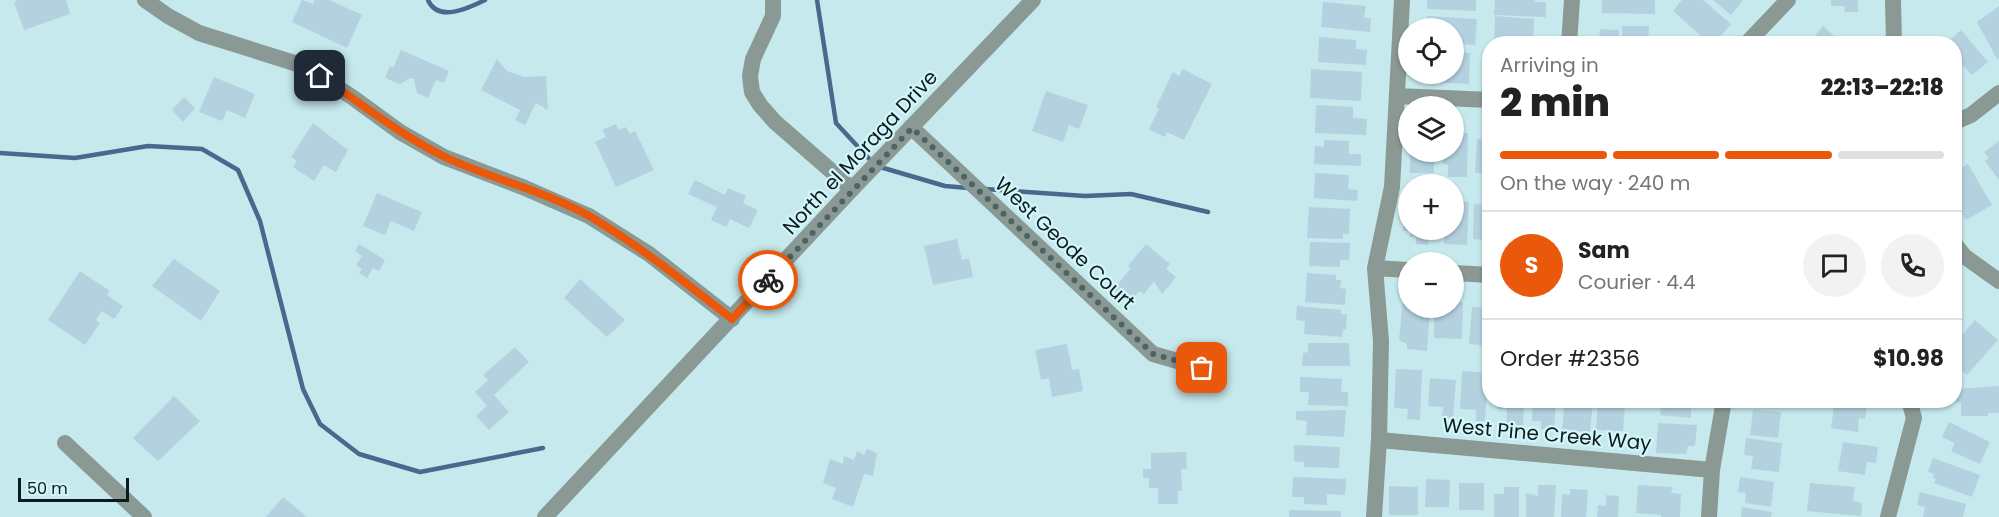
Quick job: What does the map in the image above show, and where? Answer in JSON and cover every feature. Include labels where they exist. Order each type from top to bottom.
[{"type":"street","points":[[145,0],[199,33],[304,66],[400,132],[444,157],[525,188],[589,216],[649,254],[732,319]]},
{"type":"street","points":[[773,0],[773,16],[753,59],[750,76],[752,92],[775,122],[852,189]]},
{"type":"street","name":"North el Moraga Drive","points":[[545,517],[852,189],[1033,0]]},
{"type":"street","points":[[1374,517],[1382,341],[1375,268],[1392,187],[1402,0]]},
{"type":"street","points":[[1570,36],[1572,0]]},
{"type":"street","points":[[1754,36],[1788,0]]},
{"type":"street","points":[[1893,0],[1894,36]]},
{"type":"street","points":[[1962,119],[1971,116],[1999,93]]},
{"type":"street","points":[[1464,99],[1482,100]]},
{"type":"street","name":"West Geode Court","points":[[912,128],[1153,354],[1202,368]]},
{"type":"street","points":[[1962,253],[1999,281]]},
{"type":"street","points":[[1375,268],[1398,269]]},
{"type":"street","points":[[1464,274],[1482,275]]},
{"type":"street","points":[[1709,517],[1712,470],[1723,408]]},
{"type":"street","points":[[1888,517],[1914,418],[1911,408]]},
{"type":"street","name":"West Pine Creek Way","points":[[1379,440],[1712,470]]},
{"type":"street","points":[[65,443],[144,517]]},
{"type":"building","points":[[18,0],[66,0],[70,14],[24,30],[14,2]]},
{"type":"building","points":[[302,0],[314,4],[314,0],[329,0],[362,15],[347,48],[292,22]]},
{"type":"building","points":[[1427,0],[1476,0],[1476,11],[1427,9]]},
{"type":"building","points":[[1495,0],[1546,2],[1546,17],[1494,15]]},
{"type":"building","points":[[1602,0],[1655,0],[1655,14],[1602,13]]},
{"type":"building","points":[[1682,0],[1703,0],[1731,24],[1721,36],[1701,36],[1673,11]]},
{"type":"building","points":[[1713,0],[1743,0],[1731,15]]},
{"type":"building","points":[[1831,0],[1858,0],[1858,12],[1845,12],[1844,6],[1831,6]]},
{"type":"building","points":[[1323,2],[1366,6],[1364,18],[1371,18],[1370,32],[1321,27]]},
{"type":"building","points":[[1999,6],[1999,58],[1997,59],[1977,22]]},
{"type":"building","points":[[1427,16],[1460,18],[1427,18]]},
{"type":"building","points":[[1495,16],[1534,19],[1533,36],[1494,36]]},
{"type":"building","points":[[1464,18],[1477,19],[1475,45],[1464,44]]},
{"type":"building","points":[[1622,26],[1649,26],[1648,36],[1622,36]]},
{"type":"building","points":[[1823,26],[1834,36],[1815,36]]},
{"type":"building","points":[[1600,29],[1619,30],[1619,36],[1599,36]]},
{"type":"building","points":[[1961,30],[1988,62],[1972,75],[1962,66],[1962,36],[1954,36]]},
{"type":"building","points":[[1319,37],[1356,40],[1356,49],[1367,50],[1366,65],[1318,62]]},
{"type":"building","points":[[401,50],[449,71],[444,83],[436,80],[428,98],[417,93],[414,79],[410,78],[400,84],[385,78],[390,66],[393,68]]},
{"type":"building","points":[[1464,53],[1470,53],[1469,84],[1464,84]]},
{"type":"building","points":[[497,59],[507,71],[524,77],[546,76],[548,110],[536,103],[525,125],[515,120],[520,110],[481,90]]},
{"type":"building","points":[[1183,69],[1212,84],[1184,140],[1167,132],[1165,137],[1149,129],[1159,109],[1156,107],[1173,72],[1179,76]]},
{"type":"building","points":[[1311,69],[1362,72],[1361,101],[1310,98]]},
{"type":"building","points":[[214,77],[255,94],[245,118],[227,110],[222,121],[199,112]]},
{"type":"building","points":[[1046,91],[1088,105],[1079,129],[1069,125],[1063,142],[1032,131]]},
{"type":"building","points":[[184,97],[195,108],[183,122],[172,110]]},
{"type":"building","points":[[1316,105],[1353,107],[1353,118],[1367,119],[1366,135],[1315,133]]},
{"type":"building","points":[[313,123],[348,150],[336,172],[324,165],[314,181],[293,167],[297,161],[291,157]]},
{"type":"building","points":[[616,124],[619,130],[626,127],[630,134],[635,131],[654,170],[616,187],[595,142],[606,137],[602,130]]},
{"type":"building","points":[[1464,133],[1468,133],[1467,177],[1464,177],[1464,174],[1448,174],[1448,165],[1443,162],[1464,162]]},
{"type":"building","points":[[1477,139],[1482,140],[1482,173],[1475,173]]},
{"type":"building","points":[[1324,140],[1349,141],[1349,154],[1361,154],[1361,166],[1314,164],[1315,146],[1324,147]]},
{"type":"building","points":[[1999,141],[1999,180],[1985,161],[1989,158],[1984,152]]},
{"type":"building","points":[[1410,162],[1434,162],[1434,173],[1410,173]]},
{"type":"building","points":[[1968,164],[1992,205],[1966,220],[1962,214],[1962,167]]},
{"type":"building","points":[[1315,173],[1349,175],[1348,189],[1358,190],[1357,201],[1314,198]]},
{"type":"building","points":[[695,180],[725,195],[728,188],[746,196],[743,203],[758,210],[749,228],[730,219],[726,227],[711,220],[717,207],[688,194]]},
{"type":"building","points":[[377,193],[422,212],[414,231],[391,221],[385,235],[363,226]]},
{"type":"building","points":[[1464,202],[1469,202],[1467,245],[1444,244],[1444,240],[1464,240]]},
{"type":"building","points":[[1474,204],[1482,204],[1482,240],[1473,239]]},
{"type":"building","points":[[1309,207],[1350,209],[1349,234],[1343,234],[1343,239],[1307,238]]},
{"type":"building","points":[[957,239],[962,260],[969,258],[973,277],[933,285],[924,246]]},
{"type":"building","points":[[1416,240],[1428,240],[1428,245],[1416,244]]},
{"type":"building","points":[[1310,242],[1350,243],[1349,260],[1340,260],[1340,267],[1309,266]]},
{"type":"building","points":[[359,244],[385,260],[379,271],[373,268],[367,278],[359,273],[362,269],[356,265],[362,256],[355,251]]},
{"type":"building","points":[[1146,244],[1170,264],[1166,269],[1176,277],[1162,294],[1154,281],[1144,294],[1139,291],[1129,303],[1113,290],[1131,268],[1128,266]]},
{"type":"building","points":[[174,259],[220,291],[201,321],[152,286]]},
{"type":"building","points":[[80,271],[110,291],[107,295],[123,306],[114,319],[102,311],[96,320],[100,323],[85,345],[48,320]]},
{"type":"building","points":[[1307,273],[1336,275],[1336,280],[1341,280],[1340,288],[1346,289],[1345,305],[1305,302]]},
{"type":"building","points":[[580,279],[625,320],[607,337],[564,298]]},
{"type":"building","points":[[1297,306],[1341,310],[1341,314],[1347,314],[1346,329],[1343,329],[1342,337],[1304,334],[1305,321],[1296,320]]},
{"type":"building","points":[[1472,307],[1482,308],[1482,345],[1469,344]]},
{"type":"building","points":[[1401,318],[1429,318],[1427,351],[1407,349],[1407,344],[1399,340]]},
{"type":"building","points":[[1434,318],[1463,318],[1462,339],[1434,338]]},
{"type":"building","points":[[1975,320],[1998,340],[1967,375],[1962,371],[1962,335]]},
{"type":"building","points":[[1308,343],[1349,343],[1350,366],[1302,366],[1303,353],[1308,352]]},
{"type":"building","points":[[1067,344],[1072,370],[1079,369],[1083,391],[1052,397],[1049,378],[1041,380],[1035,350]]},
{"type":"building","points":[[515,347],[529,362],[494,395],[509,412],[489,430],[476,416],[487,406],[475,392],[488,380],[483,375]]},
{"type":"building","points":[[1396,369],[1422,370],[1420,420],[1407,419],[1408,409],[1394,408]]},
{"type":"building","points":[[1462,371],[1482,373],[1482,408],[1486,408],[1485,421],[1476,421],[1476,410],[1460,409]]},
{"type":"building","points":[[1300,377],[1342,379],[1341,392],[1348,392],[1348,406],[1308,405],[1309,392],[1300,392]]},
{"type":"building","points":[[1430,378],[1456,380],[1453,418],[1442,417],[1443,407],[1428,406]]},
{"type":"building","points":[[1999,386],[1999,413],[1988,413],[1988,416],[1961,416],[1962,389]]},
{"type":"building","points":[[174,396],[200,421],[158,461],[133,438]]},
{"type":"building","points":[[1524,408],[1523,430],[1506,429],[1507,409],[1498,409]]},
{"type":"building","points":[[1533,408],[1555,408],[1554,430],[1541,429],[1541,421],[1532,421]]},
{"type":"building","points":[[1564,408],[1592,408],[1590,432],[1562,430]]},
{"type":"building","points":[[1598,408],[1625,408],[1623,431],[1596,430]]},
{"type":"building","points":[[1661,408],[1691,408],[1691,418],[1660,415]]},
{"type":"building","points":[[1834,408],[1866,408],[1865,419],[1859,418],[1858,432],[1831,428]]},
{"type":"building","points":[[1346,410],[1344,437],[1306,435],[1307,421],[1296,420],[1296,411]]},
{"type":"building","points":[[1753,410],[1781,412],[1778,438],[1750,435]]},
{"type":"building","points":[[1949,422],[1990,442],[1980,464],[1951,451],[1955,443],[1942,437]]},
{"type":"building","points":[[1658,423],[1697,425],[1695,446],[1688,446],[1686,454],[1656,453]]},
{"type":"building","points":[[1746,438],[1782,443],[1779,472],[1751,469],[1753,456],[1744,455]]},
{"type":"building","points":[[1843,442],[1878,447],[1876,463],[1867,462],[1865,475],[1838,471]]},
{"type":"building","points":[[1294,445],[1340,447],[1339,468],[1304,467],[1304,462],[1294,461]]},
{"type":"building","points":[[867,449],[877,453],[873,476],[864,474],[853,507],[832,499],[836,488],[823,483],[830,459],[843,464],[844,456],[854,460],[857,451],[864,455]]},
{"type":"building","points":[[1186,452],[1187,469],[1181,469],[1182,491],[1178,491],[1178,504],[1158,504],[1158,488],[1149,488],[1149,478],[1143,478],[1143,469],[1151,469],[1151,453]]},
{"type":"building","points":[[1933,458],[1980,475],[1972,497],[1934,483],[1936,479],[1933,478],[1934,474],[1928,472]]},
{"type":"building","points":[[1293,477],[1346,479],[1345,495],[1327,494],[1327,505],[1304,504],[1304,497],[1292,497]]},
{"type":"building","points":[[1740,477],[1774,482],[1771,507],[1745,503],[1746,493],[1738,492]]},
{"type":"building","points":[[1426,479],[1450,480],[1449,507],[1425,507]]},
{"type":"building","points":[[1459,483],[1484,483],[1484,510],[1459,510]]},
{"type":"building","points":[[1810,483],[1855,487],[1853,501],[1862,503],[1861,516],[1807,511]]},
{"type":"building","points":[[1538,485],[1556,485],[1554,517],[1526,517],[1526,493],[1538,496]]},
{"type":"building","points":[[1638,485],[1673,487],[1671,493],[1681,494],[1680,517],[1636,513]]},
{"type":"building","points":[[1389,486],[1418,487],[1418,515],[1389,515]]},
{"type":"building","points":[[1504,487],[1519,487],[1519,517],[1494,517],[1494,494],[1504,494]]},
{"type":"building","points":[[1570,489],[1588,490],[1586,517],[1561,517],[1562,494],[1570,495]]},
{"type":"building","points":[[1920,492],[1966,504],[1963,517],[1923,517],[1925,507],[1917,505]]},
{"type":"building","points":[[1606,495],[1619,496],[1618,517],[1597,517],[1598,505],[1606,506]]},
{"type":"building","points":[[283,497],[307,517],[266,517]]},
{"type":"building","points":[[1742,507],[1772,512],[1771,517],[1741,517]]},
{"type":"building","points":[[1289,510],[1341,511],[1341,517],[1289,517]]},
{"type":"waterway","points":[[428,0],[433,7],[446,12],[463,10],[485,0]]},
{"type":"waterway","points":[[817,0],[836,123],[873,163]]},
{"type":"waterway","points":[[0,153],[75,158],[148,146],[202,149],[238,170],[260,221],[303,389],[320,424],[359,454],[420,472],[543,448]]},
{"type":"waterway","points":[[880,167],[945,186],[968,188]]},
{"type":"waterway","points":[[985,189],[1085,196],[1131,194],[1208,212]]},
{"type":"way so far","points":[[768,280],[912,128],[1153,354],[1202,368]]},
{"type":"route","points":[[320,76],[400,132],[444,157],[525,188],[589,216],[649,254],[732,319],[768,280]]}]
